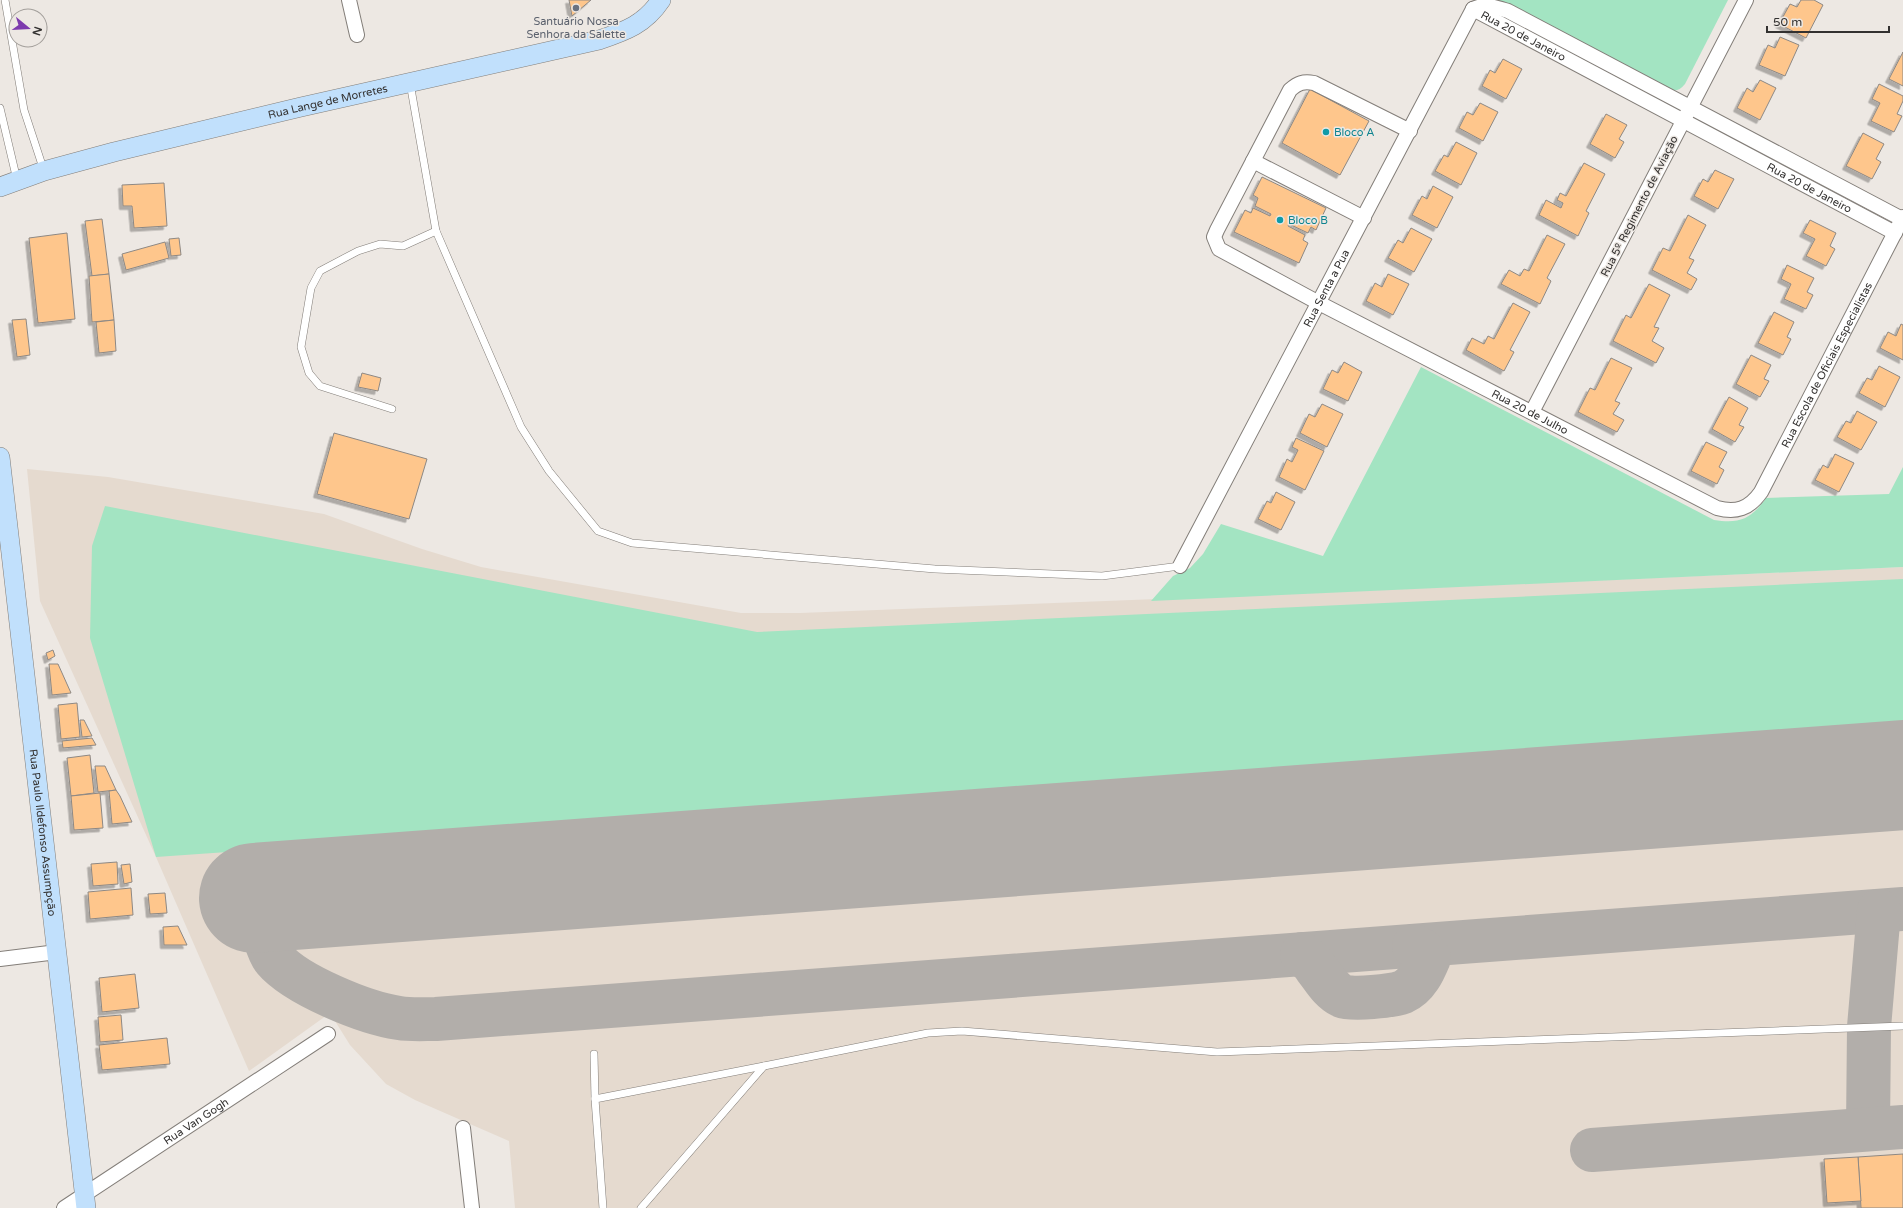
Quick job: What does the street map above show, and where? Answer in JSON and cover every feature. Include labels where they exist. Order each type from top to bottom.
[{"type":"street","points":[[349,0],[357,35]]},
{"type":"street","name":"Rua 5º Regimento de Aviação","points":[[1532,412],[1746,0]]},
{"type":"street","name":"Rua 20 de Janeiro","points":[[1472,9],[1481,5],[1492,6],[1508,11],[1902,218]]},
{"type":"street","name":"Rua Lange de Morretes","points":[[9,183],[44,171],[114,152],[599,40],[620,33],[640,23],[657,6]]},
{"type":"street","name":"Rua 20 de Janeiro","points":[[1472,9],[1894,233]]},
{"type":"street","name":"Rua Senta a Pua","points":[[1180,566],[1410,131],[1472,9]]},
{"type":"street","points":[[1364,218],[1253,161],[1290,90],[1296,84],[1305,81],[1314,83],[1410,131]]},
{"type":"street","name":"Rua 20 de Julho","points":[[1253,161],[1217,230],[1215,243],[1219,249],[1319,303],[1717,508],[1727,511],[1743,508]]},
{"type":"street","name":"Rua Escola de Oficiais Especialistas","points":[[1743,508],[1750,505],[1761,492],[1902,218]]},
{"type":"street","name":"Rua Paulo Ildefonso Assumpção","points":[[0,457],[6,564],[57,952],[85,1200]]},
{"type":"street","points":[[0,958],[57,952]]},
{"type":"street","name":"Rua Van Gogh","points":[[64,1208],[85,1200],[328,1034]]},
{"type":"street","points":[[463,1128],[472,1208]]},
{"type":"lane","points":[[5,0],[24,110],[44,171]]},
{"type":"lane","points":[[410,83],[436,230],[521,427],[549,471],[598,530],[632,544],[935,569],[1102,576],[1180,566]]},
{"type":"lane","points":[[0,108],[9,183]]},
{"type":"lane","points":[[392,409],[320,386],[309,373],[301,347],[311,288],[320,271],[358,251],[380,244],[403,246],[436,230]]},
{"type":"lane","points":[[595,1099],[928,1033],[962,1031],[1216,1052],[1903,1026]]},
{"type":"lane","points":[[594,1054],[595,1099],[603,1208]]},
{"type":"lane","points":[[641,1208],[764,1066]]},
{"type":"shaded area","points":[[27,469],[108,477],[324,514],[422,549],[481,567],[741,613],[800,613],[1310,593],[1903,567],[1903,1208],[515,1208],[509,1141],[415,1100],[386,1084],[350,1045],[330,1013],[249,1071],[156,857],[40,601]]},
{"type":"green space","points":[[1497,0],[1728,0],[1685,84],[1678,90],[1670,90]]},
{"type":"green space","points":[[1421,367],[1714,520],[1731,521],[1744,518],[1755,511],[1766,498],[1889,494],[1903,467],[1903,567],[1151,601],[1173,576],[1190,568],[1203,554],[1221,524],[1323,556]]},
{"type":"green space","points":[[105,506],[757,632],[1903,579],[1903,734],[156,857],[90,638],[92,546]]},
{"type":"building","name":"Santuário Nossa Senhora da Salette","points":[[569,0],[591,0],[572,16]]},
{"type":"building","points":[[1801,0],[1814,0],[1823,5],[1806,38],[1779,24],[1790,4],[1797,7]]},
{"type":"building","points":[[1780,37],[1799,45],[1785,76],[1759,65],[1768,45],[1775,48]]},
{"type":"building","points":[[1903,52],[1903,86],[1889,79]]},
{"type":"building","points":[[1503,59],[1522,69],[1506,99],[1482,86],[1490,70],[1495,73]]},
{"type":"building","points":[[1760,80],[1776,88],[1760,120],[1737,108],[1747,88],[1753,92]]},
{"type":"building","points":[[1879,84],[1903,96],[1903,101],[1897,114],[1902,116],[1894,132],[1871,121],[1880,103],[1872,99]]},
{"type":"building","name":"Bloco A","points":[[1310,89],[1369,121],[1340,175],[1282,143]]},
{"type":"building","points":[[1480,103],[1498,112],[1483,141],[1459,128],[1467,112],[1473,115]]},
{"type":"building","points":[[1606,114],[1627,125],[1619,139],[1624,142],[1615,158],[1590,144]]},
{"type":"building","points":[[1863,133],[1884,144],[1876,159],[1881,162],[1872,179],[1846,166]]},
{"type":"building","points":[[1456,142],[1477,153],[1461,185],[1435,171],[1444,155],[1448,157]]},
{"type":"building","points":[[1584,163],[1605,174],[1586,211],[1589,213],[1578,236],[1539,215],[1546,200],[1561,208],[1563,203],[1557,200],[1560,193],[1566,196]]},
{"type":"building","points":[[1715,170],[1734,179],[1718,209],[1694,196],[1703,179],[1708,182]]},
{"type":"building","name":"Bloco B","points":[[1262,177],[1326,208],[1316,230],[1311,227],[1308,233],[1289,224],[1288,226],[1305,235],[1303,240],[1308,243],[1299,263],[1234,232],[1245,210],[1251,213],[1253,208],[1270,216],[1271,214],[1255,206],[1258,198],[1253,195]]},
{"type":"building","points":[[164,183],[167,226],[134,228],[132,206],[123,206],[122,185]]},
{"type":"building","points":[[1433,186],[1453,197],[1437,228],[1412,215],[1422,196],[1427,199]]},
{"type":"building","points":[[1688,215],[1706,225],[1689,258],[1694,260],[1687,273],[1697,279],[1691,290],[1652,270],[1663,248],[1670,251]]},
{"type":"building","points":[[102,219],[109,274],[92,276],[85,221]]},
{"type":"building","points":[[1810,220],[1836,233],[1830,246],[1835,249],[1826,266],[1806,256],[1815,239],[1803,233]]},
{"type":"building","points":[[1411,228],[1432,239],[1414,272],[1388,258],[1398,240],[1403,243]]},
{"type":"building","points":[[67,233],[75,319],[38,323],[29,238]]},
{"type":"building","points":[[1547,235],[1565,244],[1547,278],[1551,281],[1540,304],[1501,284],[1509,270],[1520,276],[1524,269],[1529,271]]},
{"type":"building","points":[[179,238],[181,255],[171,256],[169,239]]},
{"type":"building","points":[[165,242],[169,258],[126,270],[122,254]]},
{"type":"building","points":[[1787,265],[1814,278],[1807,292],[1813,295],[1806,309],[1784,299],[1791,284],[1781,279]]},
{"type":"building","points":[[109,274],[114,320],[92,322],[89,276]]},
{"type":"building","points":[[1388,274],[1409,284],[1393,315],[1366,301],[1375,283],[1382,287]]},
{"type":"building","points":[[1649,284],[1670,295],[1654,327],[1659,328],[1652,341],[1664,348],[1656,363],[1613,341],[1626,315],[1631,318]]},
{"type":"building","points":[[1513,303],[1530,312],[1510,350],[1514,352],[1504,371],[1466,350],[1472,338],[1484,344],[1488,336],[1494,339]]},
{"type":"building","points":[[1774,312],[1794,322],[1787,337],[1791,339],[1783,355],[1758,343]]},
{"type":"building","points":[[26,319],[30,355],[17,357],[12,320]]},
{"type":"building","points":[[114,320],[116,351],[99,353],[96,322]]},
{"type":"building","points":[[1901,324],[1903,325],[1903,360],[1880,348],[1888,332],[1896,336]]},
{"type":"building","points":[[1751,355],[1771,365],[1764,379],[1769,381],[1760,397],[1736,384]]},
{"type":"building","points":[[1611,358],[1632,368],[1615,401],[1620,403],[1613,414],[1624,420],[1617,432],[1578,412],[1590,388],[1595,390]]},
{"type":"building","points":[[1344,362],[1362,372],[1348,401],[1323,389],[1332,370],[1338,373]]},
{"type":"building","points":[[1879,366],[1900,377],[1885,407],[1859,393],[1867,378],[1872,380]]},
{"type":"building","points":[[362,373],[381,378],[378,391],[358,387]]},
{"type":"building","points":[[1729,397],[1748,408],[1739,425],[1744,427],[1735,442],[1712,429]]},
{"type":"building","points":[[1322,404],[1343,414],[1327,447],[1300,433],[1309,414],[1315,417]]},
{"type":"building","points":[[1857,411],[1877,422],[1861,450],[1837,437],[1846,421],[1851,423]]},
{"type":"building","points":[[334,433],[427,459],[409,519],[317,494]]},
{"type":"building","points":[[1296,438],[1324,451],[1305,490],[1279,477],[1287,459],[1292,462],[1298,450],[1292,447]]},
{"type":"building","points":[[1706,442],[1727,452],[1719,467],[1724,470],[1717,484],[1691,471]]},
{"type":"building","points":[[1835,454],[1854,463],[1839,492],[1815,480],[1823,465],[1828,468]]},
{"type":"building","points":[[1276,492],[1295,502],[1281,530],[1258,519],[1267,501],[1271,503]]},
{"type":"building","points":[[53,650],[55,656],[48,660],[46,653]]},
{"type":"building","points":[[49,664],[58,664],[71,693],[52,695]]},
{"type":"building","points":[[77,703],[80,737],[61,739],[58,705]]},
{"type":"building","points":[[80,720],[84,720],[92,736],[82,737]]},
{"type":"building","points":[[92,738],[96,745],[63,748],[62,741]]},
{"type":"building","points":[[90,755],[94,793],[71,796],[67,758]]},
{"type":"building","points":[[95,766],[105,766],[116,790],[98,792]]},
{"type":"building","points":[[116,790],[132,822],[112,824],[109,791]]},
{"type":"building","points":[[100,793],[103,828],[74,830],[71,796]]},
{"type":"building","points":[[117,862],[118,884],[93,886],[91,864]]},
{"type":"building","points":[[130,864],[132,882],[124,884],[121,865]]},
{"type":"building","points":[[131,888],[133,915],[90,919],[88,892]]},
{"type":"building","points":[[165,893],[167,913],[150,914],[148,894]]},
{"type":"building","points":[[178,926],[187,945],[164,945],[163,927]]},
{"type":"building","points":[[135,974],[139,1008],[102,1012],[99,978]]},
{"type":"building","points":[[121,1015],[123,1040],[100,1042],[98,1017]]},
{"type":"building","points":[[167,1038],[170,1064],[102,1070],[99,1045]]},
{"type":"building","points":[[1903,1154],[1903,1208],[1861,1208],[1858,1157]]},
{"type":"building","points":[[1858,1157],[1861,1201],[1827,1203],[1824,1159]]},
{"type":"taxiway","points":[[254,898],[268,948],[274,959],[284,969],[314,988],[350,1004],[385,1015],[404,1019],[436,1019],[1903,909]]},
{"type":"taxiway","points":[[1868,1129],[1869,1027],[1879,911]]},
{"type":"taxiway","points":[[1302,954],[1312,963],[1330,987],[1337,993],[1342,996],[1354,998],[1372,997],[1403,992],[1416,982],[1429,958],[1423,951],[1414,946]]},
{"type":"taxiway","points":[[1592,1150],[1903,1127]]},
{"type":"runway","points":[[254,898],[1903,775]]},
{"type":"place","name":"Santuário Nossa Senhora da Salette","points":[[576,8]]},
{"type":"place","name":"Bloco A","points":[[1326,132]]},
{"type":"place","name":"Bloco B","points":[[1280,220]]}]
